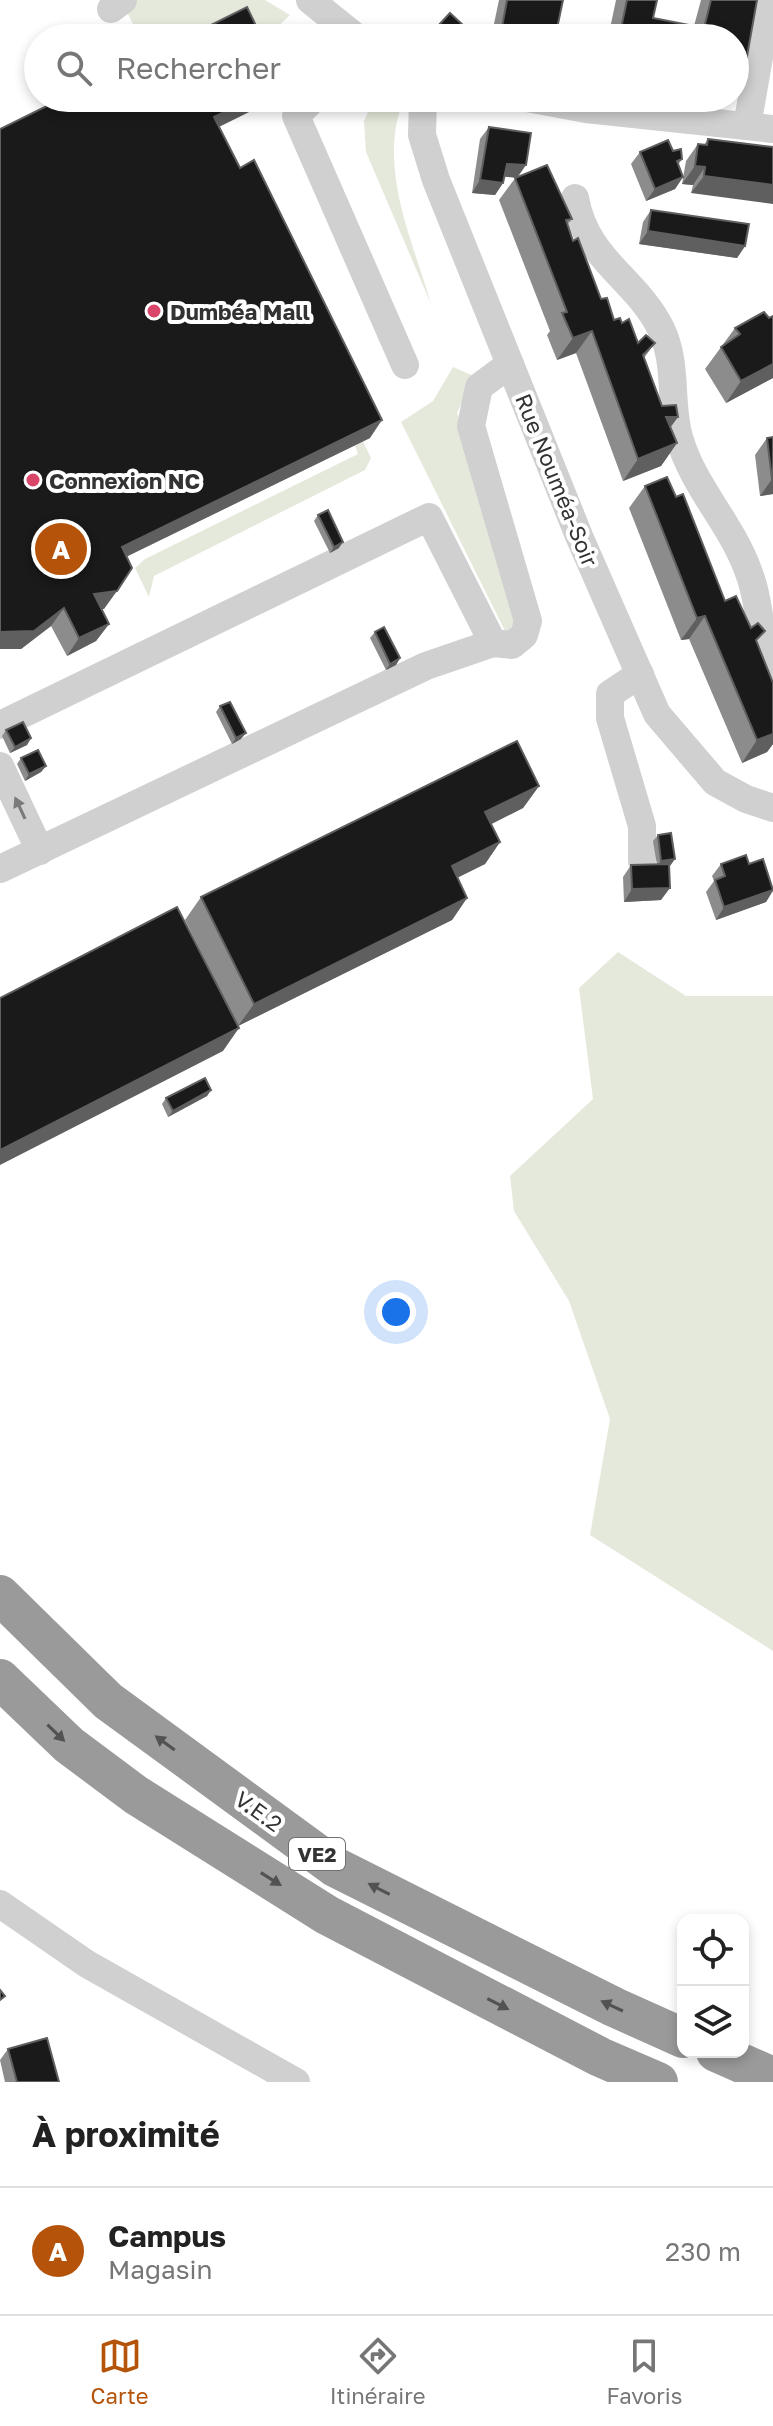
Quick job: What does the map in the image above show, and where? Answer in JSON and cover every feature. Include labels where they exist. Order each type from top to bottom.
[{"type":"highway","name":"V.E.2","points":[[0,1595],[108,1701],[335,1867],[614,2007],[677,2035]]},
{"type":"highway","name":"VE2","points":[[0,1679],[69,1745],[136,1795],[327,1915],[600,2057],[658,2082]]},
{"type":"highway","points":[[730,2058],[773,2077]]},
{"type":"street","points":[[310,0],[340,24]]},
{"type":"street","points":[[613,112],[760,128],[769,0]]},
{"type":"street","points":[[300,112],[296,116],[405,365]]},
{"type":"street","name":"Rue Nouméa-Soir","points":[[423,112],[422,135],[436,180],[579,536],[657,714],[715,782],[746,799],[773,808]]},
{"type":"street","points":[[575,198],[580,226],[621,280],[645,303],[661,329],[671,364],[678,434],[690,466],[733,535],[750,574],[773,680]]},
{"type":"street","points":[[0,869],[426,666],[493,643],[512,645],[524,635],[528,621],[471,426],[479,387],[510,364]]},
{"type":"street","points":[[0,725],[429,517],[493,643]]},
{"type":"street","points":[[640,674],[610,694],[610,718],[642,826],[642,861]]},
{"type":"street","points":[[0,766],[40,851]]},
{"type":"street","points":[[0,1904],[87,1964],[296,2082]]},
{"type":"shaded area","points":[[121,0],[265,0],[290,15],[281,24],[133,24]]},
{"type":"shaded area","points":[[368,112],[400,112],[394,152],[400,204],[431,304],[366,152],[364,121]]},
{"type":"shaded area","points":[[453,367],[474,376],[457,413],[517,616],[507,635],[401,422],[433,401]]},
{"type":"shaded area","points":[[363,441],[371,458],[365,470],[154,576],[149,597],[135,568],[145,559],[358,454],[355,446]]},
{"type":"shaded area","points":[[618,952],[686,996],[773,996],[773,1651],[590,1535],[610,1419],[569,1301],[514,1211],[510,1176],[593,1099],[579,988]]},
{"type":"building","points":[[507,0],[563,0],[558,24],[503,24]]},
{"type":"building","points":[[627,0],[657,0],[653,18],[684,24],[622,24]]},
{"type":"building","points":[[711,0],[757,0],[749,45],[749,24],[705,24]]},
{"type":"building","points":[[247,7],[255,24],[213,24]]},
{"type":"building","points":[[450,13],[462,24],[440,24]]},
{"type":"building","name":"Dumbéa Mall","points":[[35,112],[225,112],[214,117],[240,168],[254,160],[382,420],[122,547],[132,568],[117,591],[94,594],[109,624],[79,638],[64,608],[34,631],[0,632],[0,129]]},
{"type":"building","points":[[489,127],[531,133],[526,165],[507,164],[503,183],[480,180]]},
{"type":"building","points":[[708,139],[773,147],[773,185],[704,176],[705,167],[695,166],[698,144],[707,145]]},
{"type":"building","points":[[668,140],[673,151],[681,149],[682,159],[677,161],[683,177],[655,189],[640,152]]},
{"type":"building","points":[[547,165],[572,219],[566,220],[573,241],[578,238],[601,299],[607,298],[614,320],[620,318],[622,323],[629,319],[638,343],[646,335],[655,343],[643,355],[662,406],[676,405],[678,417],[666,417],[677,443],[638,459],[592,331],[573,338],[562,313],[567,312],[515,178]]},
{"type":"building","points":[[651,210],[749,224],[745,246],[648,231]]},
{"type":"building","points":[[764,312],[769,318],[773,316],[773,364],[741,381],[721,347],[740,334],[735,328]]},
{"type":"building","points":[[773,437],[773,479],[772,479],[767,438]]},
{"type":"building","points":[[667,477],[676,497],[683,494],[725,601],[736,596],[751,628],[758,623],[765,631],[756,640],[773,683],[773,734],[757,740],[705,616],[697,618],[645,486]]},
{"type":"building","points":[[328,510],[343,542],[334,547],[318,515]]},
{"type":"building","points":[[384,627],[400,658],[390,664],[375,632]]},
{"type":"building","points":[[230,702],[246,733],[236,738],[220,706]]},
{"type":"building","points":[[23,722],[31,738],[15,747],[6,730]]},
{"type":"building","points":[[517,741],[539,786],[485,812],[500,842],[452,866],[467,898],[254,1004],[201,897]]},
{"type":"building","points":[[38,750],[46,766],[29,774],[21,758]]},
{"type":"building","points":[[671,833],[675,859],[661,861],[658,835]]},
{"type":"building","points":[[746,855],[749,864],[763,859],[773,890],[724,907],[715,880],[725,876],[721,864]]},
{"type":"building","points":[[669,864],[670,888],[632,889],[631,865]]},
{"type":"building","points":[[177,907],[239,1028],[0,1150],[0,998]]},
{"type":"building","points":[[205,1078],[211,1090],[173,1111],[166,1098]]},
{"type":"building","points":[[47,2038],[59,2082],[17,2082],[8,2049]]},
{"type":"place","name":"Dumbéa Mall","points":[[154,311]]},
{"type":"place","name":"Connexion NC","points":[[33,480]]},
{"type":"place","name":"Campus","points":[[61,549]]}]
